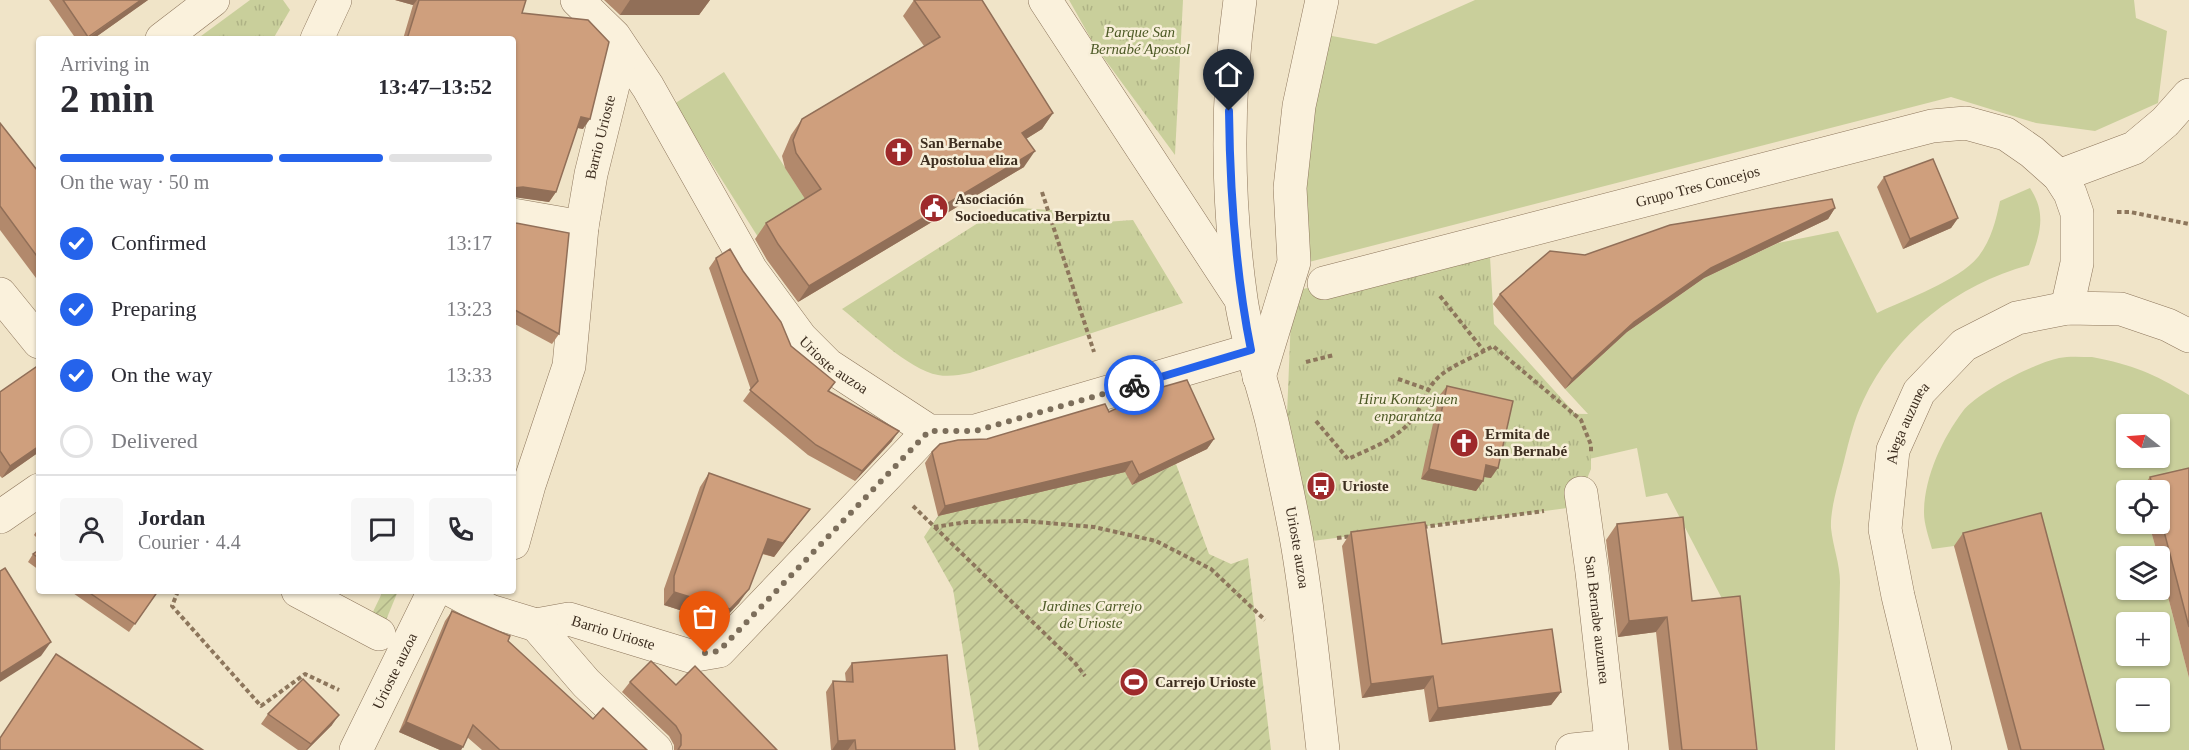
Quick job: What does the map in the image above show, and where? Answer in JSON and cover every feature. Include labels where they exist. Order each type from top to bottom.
[{"type":"street","points":[[166,36],[213,0]]},
{"type":"street","points":[[318,36],[335,0]]},
{"type":"street","name":"Urioste auzoa","points":[[577,0],[614,36],[648,87],[752,270],[801,338],[828,365],[929,431]]},
{"type":"street","name":"Urioste auzoa","points":[[1045,0],[1241,300]]},
{"type":"street","name":"Urioste auzoa","points":[[1240,0],[1234,40],[1229,111],[1230,182],[1241,300],[1255,364],[1271,421],[1297,543],[1323,750]]},
{"type":"street","points":[[929,431],[975,431],[1107,393],[1255,364],[1294,262],[1290,188],[1299,106],[1322,0]]},
{"type":"street","name":"Barrio Urioste","points":[[516,532],[569,366],[582,227],[591,174],[622,49]]},
{"type":"street","points":[[2059,176],[2134,148],[2165,122],[2189,95]]},
{"type":"street","name":"Grupo Tres Concejos","points":[[1324,283],[1932,126],[1966,123],[2006,134],[2032,152],[2059,176],[2070,194],[2077,213],[2077,263],[2067,308]]},
{"type":"street","points":[[516,216],[582,227]]},
{"type":"street","points":[[0,294],[36,338]]},
{"type":"street","name":"Aiega auzunea","points":[[1935,750],[1898,596],[1885,529],[1893,450],[1919,392],[1964,345],[2017,318],[2067,308],[2121,309],[2168,325],[2189,336]]},
{"type":"street","name":"Barrio Urioste","points":[[466,594],[495,601],[536,625],[569,619],[690,656],[719,651],[929,431]]},
{"type":"street","points":[[0,517],[36,492]]},
{"type":"street","name":"San Bernabe auzunea","points":[[1572,750],[1612,748],[1582,500]]},
{"type":"street","points":[[304,594],[379,633]]},
{"type":"street","name":"Urioste auzoa","points":[[356,750],[433,594]]},
{"type":"street","points":[[536,625],[586,683],[656,750]]},
{"type":"path","points":[[1042,192],[1107,393]]},
{"type":"path","points":[[2130,212],[2189,224]]},
{"type":"path","points":[[1412,260],[1484,351]]},
{"type":"path","points":[[1313,417],[1348,459],[1391,438],[1410,423],[1422,406],[1427,389],[1442,374],[1493,346],[1581,420],[1591,446],[1591,469],[1582,500],[1416,528]]},
{"type":"path","points":[[1304,363],[1334,355]]},
{"type":"path","points":[[1398,379],[1427,389]]},
{"type":"path","points":[[885,478],[1075,663],[1085,676]]},
{"type":"path","points":[[934,527],[967,522],[1025,521],[1094,527],[1156,542],[1211,569],[1313,666]]},
{"type":"path","points":[[1297,543],[1357,536]]},
{"type":"path","points":[[177,594],[172,606],[261,706],[305,674],[376,708]]},
{"type":"green space","points":[[250,0],[283,0],[290,10],[275,36],[201,36]]},
{"type":"green space","name":"Parque San Bernabé Apostol","points":[[1069,0],[1183,0],[1175,155],[1095,46]]},
{"type":"green space","points":[[1475,0],[2134,0],[2136,18],[2167,31],[2158,103],[2095,131],[2036,123],[1951,97],[1309,262],[1299,211],[1321,34],[1376,44]]},
{"type":"green space","points":[[724,72],[809,205],[758,237],[674,104]]},
{"type":"green space","points":[[2030,188],[2039,207],[2040,226],[2029,265],[1977,285],[1931,315],[1892,353],[1876,376],[1857,416],[1837,486],[1831,520],[1840,582],[1835,750],[1758,750],[1751,702],[1729,612],[1667,493],[1646,497],[1637,448],[1567,464],[1528,413],[1588,414],[1565,389],[1627,332],[1704,278],[1778,243],[1838,231],[1877,313],[1945,282],[1969,266],[1978,257],[1990,237],[2000,201]]},
{"type":"green space","points":[[1021,208],[1065,211],[1105,222],[1133,220],[1183,303],[970,373],[950,376],[927,372],[901,357],[842,309],[978,223],[1001,213]]},
{"type":"green space","name":"Hiru Kontzejuen enparantza","points":[[1489,240],[1494,324],[1581,420],[1591,445],[1591,469],[1581,493],[1583,506],[1297,543],[1287,415],[1292,292]]},
{"type":"green space","points":[[2071,357],[2092,357],[2119,363],[2164,381],[2189,395],[2189,479],[2170,483],[2170,480],[2116,480],[2116,534],[2152,534],[2155,546],[2116,546],[2116,600],[2169,600],[2189,678],[2189,750],[2091,750],[1954,546],[1932,549],[1924,517],[1927,486],[1941,446],[1963,411],[1981,395],[2008,379],[2049,361]]},
{"type":"green space","name":"Jardines Carrejo de Urioste","points":[[1176,464],[1209,554],[1231,564],[1248,558],[1271,750],[979,750],[953,589],[924,537],[938,516],[1124,468],[1132,485]]},
{"type":"green space","points":[[382,594],[397,594],[384,625],[370,618]]},
{"type":"building","points":[[63,0],[141,0],[89,36]]},
{"type":"building","points":[[419,0],[526,0],[522,13],[588,20],[609,42],[590,119],[581,117],[556,192],[516,188],[516,36],[408,36]]},
{"type":"building","name":"San Bernabe Apostolua eliza","points":[[914,0],[982,0],[1053,113],[1022,133],[1035,151],[809,286],[778,244],[766,223],[821,189],[796,153],[793,140],[802,119],[940,37]]},
{"type":"building","points":[[0,123],[36,169],[36,255],[0,206]]},
{"type":"building","points":[[1933,159],[1958,218],[1910,239],[1884,177]]},
{"type":"building","points":[[1832,199],[1835,208],[1711,268],[1634,322],[1572,379],[1500,294],[1550,251],[1585,255],[1670,225]]},
{"type":"building","points":[[516,223],[569,233],[559,334],[516,311]]},
{"type":"building","points":[[730,249],[743,271],[781,322],[791,346],[835,382],[828,391],[899,431],[862,471],[816,445],[750,390],[758,381],[716,258]]},
{"type":"building","points":[[36,367],[36,448],[10,466],[0,451],[0,392]]},
{"type":"building","points":[[1187,380],[1214,439],[1139,475],[1132,461],[945,506],[932,452],[940,444],[958,440],[987,439],[1105,404],[1109,412],[1159,388]]},
{"type":"building","name":"Ermita de San Bernabé","points":[[1447,386],[1513,401],[1498,468],[1486,465],[1483,481],[1429,469]]},
{"type":"building","points":[[2189,468],[2189,627],[2170,554],[2170,546],[2168,546],[2165,534],[2170,534],[2170,480],[2151,480],[2150,477]]},
{"type":"building","points":[[709,473],[810,509],[783,543],[768,539],[749,589],[730,609],[674,592],[674,576]]},
{"type":"building","points":[[2041,513],[2104,750],[2021,750],[1963,533]]},
{"type":"building","points":[[1683,517],[1692,601],[1740,596],[1757,750],[1682,750],[1667,617],[1629,621],[1617,524]]},
{"type":"building","points":[[1425,522],[1442,644],[1552,629],[1561,692],[1438,708],[1433,676],[1371,684],[1351,532]]},
{"type":"building","points":[[5,568],[51,642],[0,674],[0,571]]},
{"type":"building","points":[[91,594],[156,594],[135,624]]},
{"type":"building","points":[[452,611],[510,636],[508,641],[593,719],[603,708],[647,750],[500,750],[473,725],[463,747],[406,722]]},
{"type":"building","points":[[56,654],[203,750],[0,750],[0,738]]},
{"type":"building","points":[[947,655],[955,750],[856,750],[855,740],[838,741],[833,681],[853,682],[852,663]]},
{"type":"building","points":[[651,661],[676,685],[695,666],[777,750],[678,750],[681,745],[681,735],[676,726],[630,682]]},
{"type":"building","points":[[303,679],[339,715],[311,744],[268,714]]},
{"type":"way so far","points":[[705,653],[719,651],[929,431],[975,431],[1134,385]]},
{"type":"place","name":"San Bernabe Apostolua eliza","points":[[899,152]]},
{"type":"place","name":"Asociación Socioeducativa Berpiztu","points":[[934,208]]},
{"type":"place","name":"Ermita de San Bernabé","points":[[1464,443]]},
{"type":"place","name":"Urioste","points":[[1321,486]]},
{"type":"place","name":"Carrejo Urioste","points":[[1134,682]]},
{"type":"route","points":[[1134,385],[1251,350],[1241,300],[1234,229],[1230,182],[1229,111]]}]
